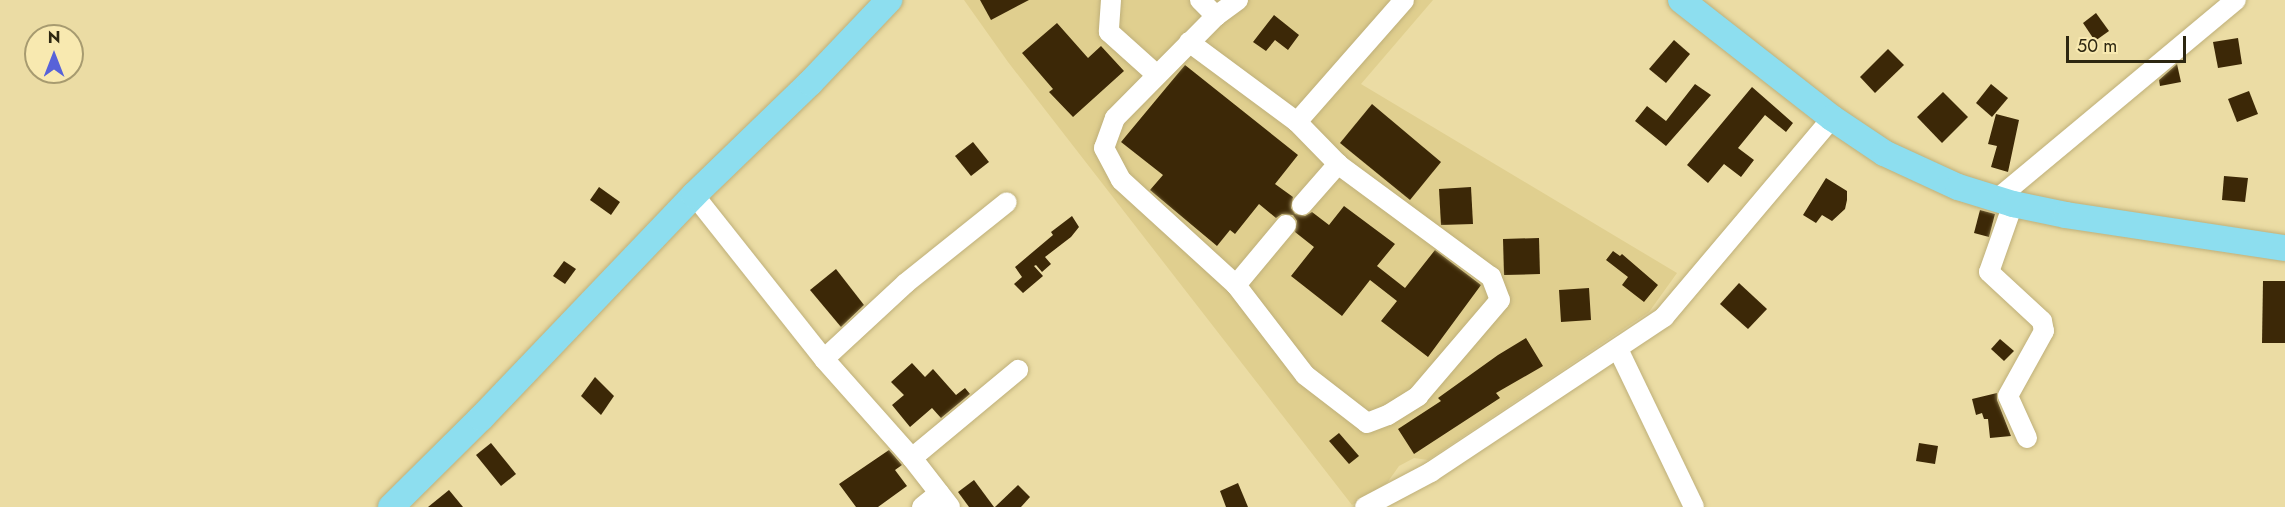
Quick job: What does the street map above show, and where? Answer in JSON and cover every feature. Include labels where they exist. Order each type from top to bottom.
[{"type":"main road","points":[[391,507],[482,418],[694,195],[810,83],[889,0]]},
{"type":"main road","points":[[1681,0],[1832,118],[1884,153],[1958,187],[2005,201],[2101,220],[2285,248]]},
{"type":"street","points":[[1111,0],[1109,32],[1157,75]]},
{"type":"street","points":[[1200,0],[1216,16]]},
{"type":"street","points":[[1189,42],[1297,122],[1338,164],[1491,277],[1500,300],[1418,396],[1388,416],[1367,423],[1305,375],[1236,285],[1121,180],[1104,148],[1115,118],[1189,42],[1216,16],[1238,0]]},
{"type":"street","points":[[1297,122],[1404,0]]},
{"type":"street","points":[[2027,438],[2007,396],[2044,331],[2042,321],[1989,272],[2005,201],[2236,0]]},
{"type":"street","points":[[1365,507],[1431,472],[1664,317],[1832,118]]},
{"type":"street","points":[[1302,205],[1338,164]]},
{"type":"street","points":[[694,195],[824,359],[912,458],[944,500],[922,507]]},
{"type":"street","points":[[824,359],[906,283],[1007,202]]},
{"type":"street","points":[[1236,285],[1286,225]]},
{"type":"street","points":[[1618,349],[1694,507]]},
{"type":"street","points":[[912,458],[1018,370]]},
{"type":"shaded area","points":[[964,0],[1433,0],[1361,84],[1677,273],[1649,312],[1428,460],[1414,458],[1399,466],[1387,483],[1352,505],[1008,62]]},
{"type":"building","points":[[980,0],[1029,0],[991,20]]},
{"type":"building","points":[[2096,13],[2109,31],[2095,41],[2083,23]]},
{"type":"building","points":[[1274,15],[1299,35],[1288,50],[1275,40],[1266,51],[1253,42]]},
{"type":"building","points":[[1057,23],[1088,58],[1101,46],[1124,71],[1073,117],[1049,92],[1053,89],[1022,53]]},
{"type":"building","points":[[2238,38],[2242,64],[2218,68],[2213,42]]},
{"type":"building","points":[[1674,40],[1690,54],[1666,83],[1649,69]]},
{"type":"building","points":[[1888,49],[1904,65],[1875,93],[1860,77]]},
{"type":"building","points":[[2177,64],[2181,82],[2160,86],[2159,80]]},
{"type":"building","points":[[1185,65],[1298,155],[1275,184],[1293,197],[1291,208],[1295,214],[1305,216],[1312,212],[1329,225],[1344,206],[1395,244],[1377,266],[1405,288],[1435,250],[1481,285],[1428,357],[1381,321],[1397,301],[1370,280],[1342,316],[1291,276],[1314,247],[1295,232],[1297,221],[1293,215],[1282,214],[1276,218],[1259,204],[1235,234],[1230,230],[1217,246],[1150,190],[1163,175],[1121,142]]},
{"type":"building","points":[[1695,84],[1711,95],[1666,146],[1635,121],[1647,106],[1666,121]]},
{"type":"building","points":[[1991,84],[2008,98],[1992,117],[1976,103]]},
{"type":"building","points":[[1752,87],[1793,123],[1786,132],[1765,115],[1738,148],[1754,160],[1741,177],[1724,164],[1708,183],[1687,165]]},
{"type":"building","points":[[2249,91],[2258,114],[2237,122],[2228,99]]},
{"type":"building","points":[[1943,92],[1968,117],[1942,143],[1917,117]]},
{"type":"building","points":[[1372,104],[1441,162],[1410,200],[1340,143]]},
{"type":"building","points":[[1996,114],[2019,120],[2008,172],[1991,167],[1997,146],[1988,144]]},
{"type":"building","points":[[973,142],[989,162],[971,176],[955,156]]},
{"type":"building","points":[[2224,176],[2248,178],[2245,202],[2222,200]]},
{"type":"building","points":[[1826,178],[1847,191],[1845,209],[1832,221],[1822,215],[1816,223],[1803,215]]},
{"type":"building","points":[[599,187],[620,202],[611,215],[590,200]]},
{"type":"building","points":[[1471,187],[1473,224],[1441,225],[1439,189]]},
{"type":"building","points":[[1980,210],[1995,214],[1989,237],[1974,233]]},
{"type":"building","points":[[1072,216],[1079,227],[1071,237],[1045,257],[1051,264],[1042,272],[1036,265],[1034,266],[1043,276],[1023,293],[1014,284],[1022,277],[1015,267],[1053,235],[1051,232]]},
{"type":"building","points":[[1539,238],[1540,274],[1504,275],[1503,239]]},
{"type":"building","points":[[1613,251],[1620,256],[1622,254],[1658,285],[1644,302],[1622,285],[1628,277],[1606,260]]},
{"type":"building","points":[[564,261],[576,269],[565,284],[553,276]]},
{"type":"building","points":[[836,269],[864,305],[841,327],[810,290]]},
{"type":"building","points":[[2263,281],[2285,281],[2285,343],[2262,343]]},
{"type":"building","points":[[1739,283],[1767,309],[1748,329],[1720,304]]},
{"type":"building","points":[[1589,288],[1591,320],[1561,322],[1559,290]]},
{"type":"building","points":[[1526,338],[1543,366],[1496,393],[1500,398],[1414,454],[1398,429],[1441,401],[1438,398],[1498,355]]},
{"type":"building","points":[[2000,339],[2014,351],[2004,361],[1991,349]]},
{"type":"building","points":[[912,363],[925,377],[933,369],[956,395],[965,388],[970,394],[941,418],[932,408],[910,427],[892,405],[904,395],[891,382]]},
{"type":"building","points":[[595,377],[614,396],[601,415],[581,396]]},
{"type":"building","points":[[1997,393],[1997,400],[2011,436],[1990,438],[1988,419],[1984,419],[1982,413],[1976,415],[1972,399]]},
{"type":"building","points":[[1339,433],[1359,456],[1349,464],[1329,441]]},
{"type":"building","points":[[491,443],[516,474],[501,486],[476,455]]},
{"type":"building","points":[[1919,443],[1938,446],[1935,464],[1916,461]]},
{"type":"building","points":[[889,450],[902,465],[895,470],[907,486],[878,507],[856,507],[839,484]]},
{"type":"building","points":[[974,480],[994,507],[969,507],[958,492]]},
{"type":"building","points":[[1238,483],[1248,507],[1226,507],[1220,491]]},
{"type":"building","points":[[1018,485],[1030,497],[1021,507],[995,507]]},
{"type":"building","points":[[449,490],[463,507],[428,507]]}]
